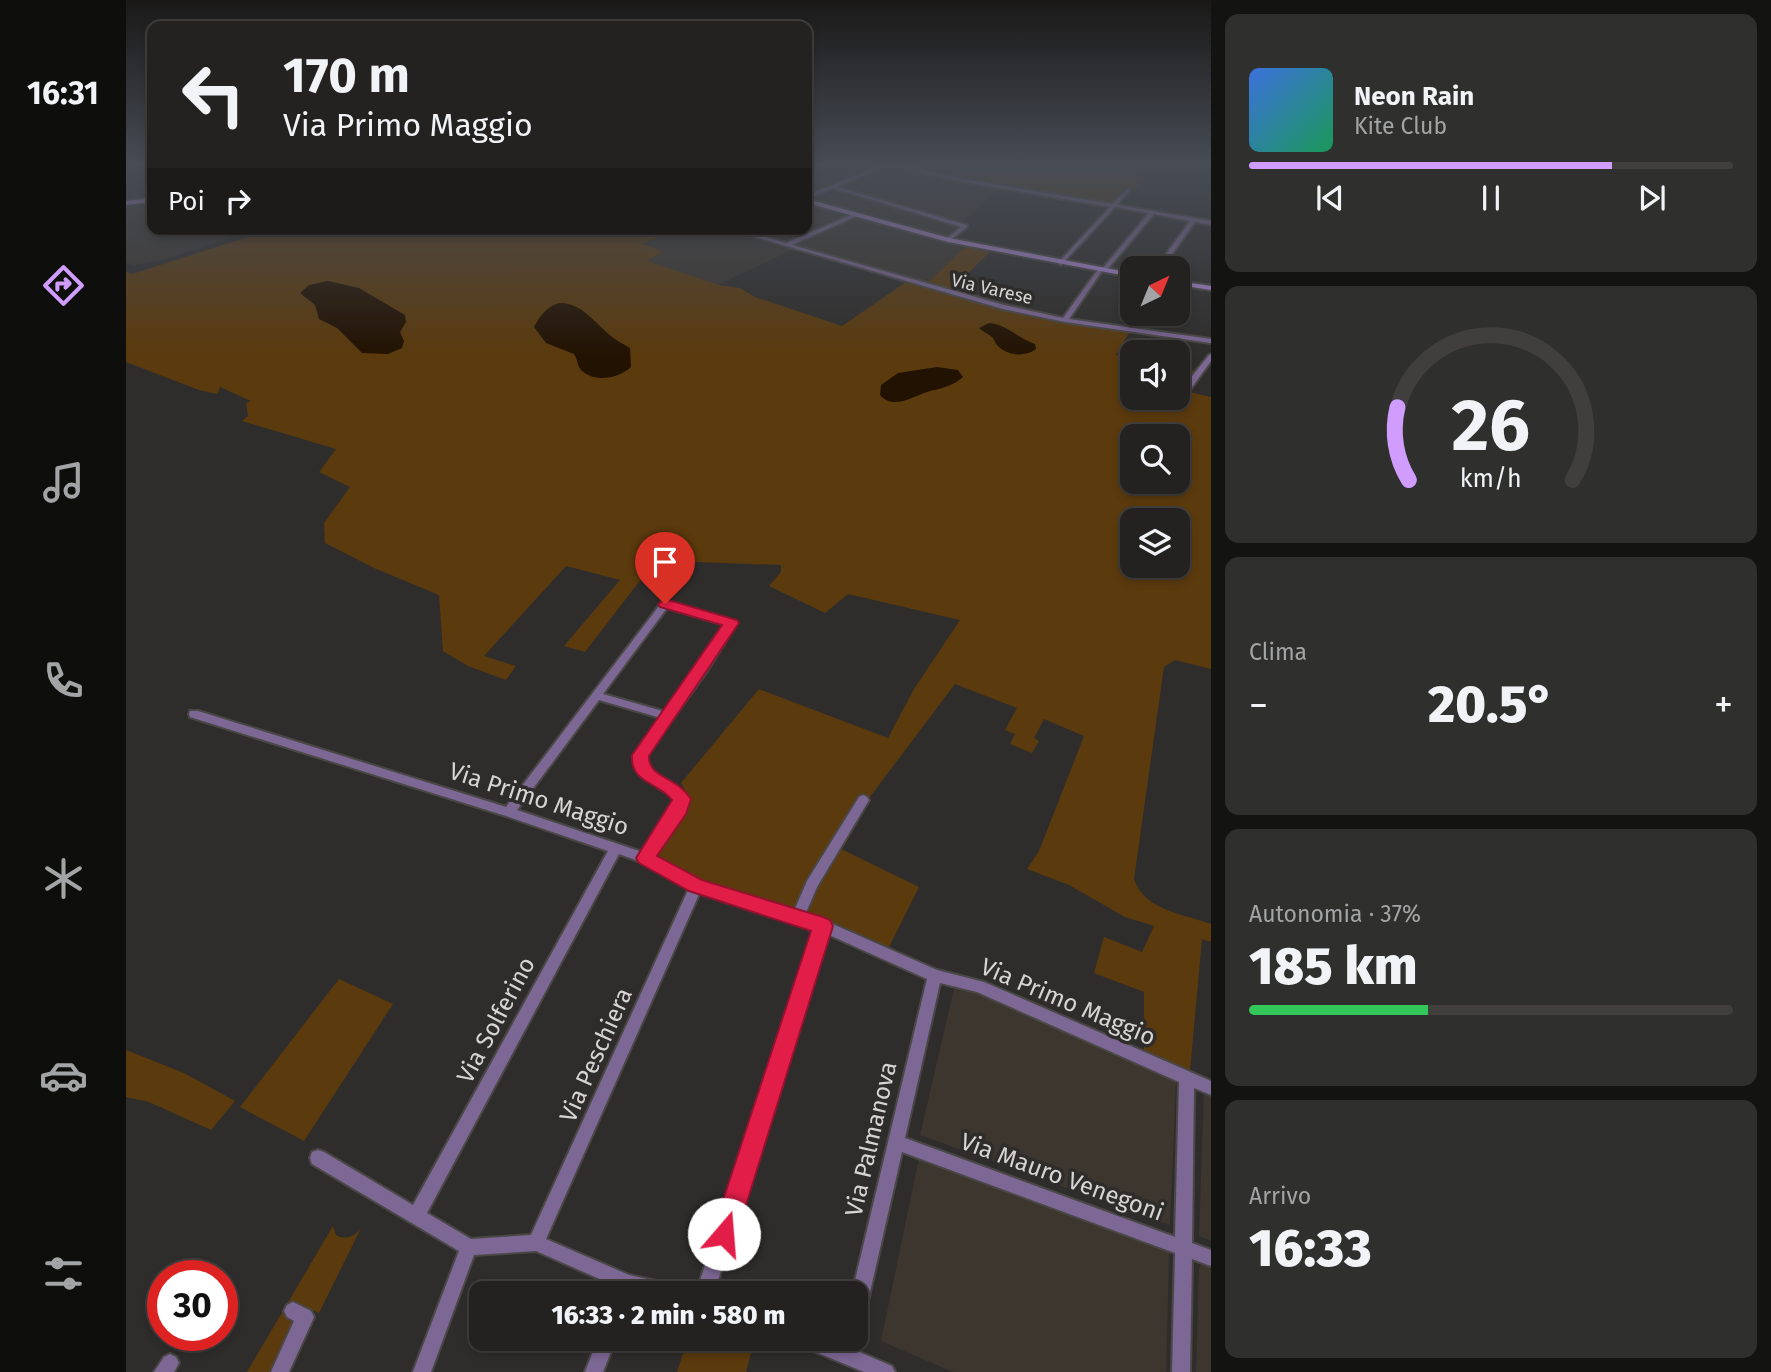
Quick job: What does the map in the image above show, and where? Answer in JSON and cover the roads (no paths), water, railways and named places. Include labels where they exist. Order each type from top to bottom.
[{"type":"street","points":[[907,229],[948,240],[1120,273]]},
{"type":"street","points":[[948,240],[961,229]]},
{"type":"street","points":[[1061,263],[1092,229]]},
{"type":"street","points":[[1065,320],[1138,229]]},
{"type":"street","points":[[1168,256],[1187,229]]},
{"type":"street","name":"Via Varese","points":[[752,235],[948,293],[1065,320],[1211,341]]},
{"type":"street","points":[[786,245],[809,235]]},
{"type":"street","points":[[1190,284],[1211,288]]},
{"type":"street","points":[[1190,385],[1207,366],[1211,356]]},
{"type":"street","points":[[509,812],[665,604],[732,623],[640,755],[640,765],[646,774],[675,790],[682,799],[679,809],[645,858]]},
{"type":"street","points":[[598,696],[669,717]]},
{"type":"street","name":"Via Primo Maggio","points":[[194,713],[509,812],[645,858],[696,886],[823,926],[935,976],[979,986],[1211,1088]]},
{"type":"street","points":[[797,918],[812,884],[863,800]]},
{"type":"street","name":"Via Solferino","points":[[417,1214],[616,848]]},
{"type":"street","name":"Via Peschiera","points":[[536,1243],[696,886]]},
{"type":"street","points":[[709,1281],[823,926]]},
{"type":"street","name":"Via Palmanova","points":[[863,1281],[935,976]]},
{"type":"street","points":[[1181,1372],[1187,1078]]},
{"type":"street","name":"Via Mauro Venegoni","points":[[895,1142],[1211,1258]]},
{"type":"street","points":[[318,1158],[469,1247],[536,1243],[613,1281]]},
{"type":"street","points":[[422,1372],[469,1247]]},
{"type":"street","points":[[280,1372],[305,1317],[293,1311]]},
{"type":"street","points":[[594,1372],[602,1351]]},
{"type":"street","points":[[854,1351],[886,1372]]}]
